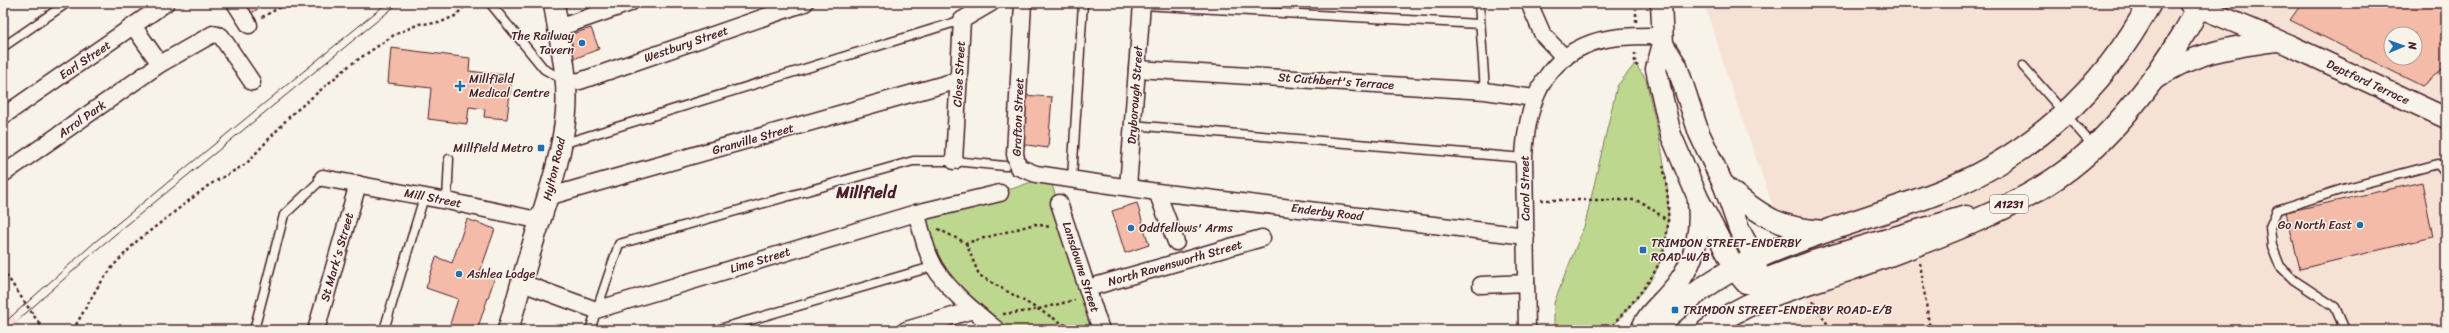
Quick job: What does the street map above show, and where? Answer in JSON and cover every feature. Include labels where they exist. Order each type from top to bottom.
[{"type":"main road","points":[[1652,330],[1681,304],[1735,269],[1755,259],[1825,231],[1938,192],[1974,176],[2030,143],[2066,114],[2104,74],[2121,52],[2150,3]]},
{"type":"main road","name":"A1231","points":[[1708,330],[1722,319],[1750,304],[1906,249],[2000,208],[2070,168],[2094,147],[2134,105],[2172,53],[2196,4]]},
{"type":"main road","points":[[1735,269],[1746,282],[1760,282],[1827,257],[1915,230],[2000,208]]},
{"type":"street","name":"Earl Street","points":[[3,116],[134,27],[166,3]]},
{"type":"street","points":[[235,3],[249,25]]},
{"type":"street","name":"Hylton Road","points":[[508,330],[542,221],[561,144],[566,112],[566,82],[554,3]]},
{"type":"street","points":[[558,28],[630,3]]},
{"type":"street","name":"Westbury Street","points":[[566,82],[580,81],[805,3]]},
{"type":"street","points":[[962,20],[991,3]]},
{"type":"street","name":"Grafton Street","points":[[1023,3],[1015,154],[1018,167],[1036,174],[1128,187]]},
{"type":"street","points":[[1529,3],[1543,35],[1565,58]]},
{"type":"street","points":[[1661,3],[1663,40],[1656,69],[1670,135],[1698,198],[1735,269]]},
{"type":"street","name":"Dryborough Street","points":[[1128,187],[1142,4]]},
{"type":"street","name":"Deptford Terrace","points":[[2196,4],[2446,118]]},
{"type":"street","name":"Close Street","points":[[954,161],[962,20]]},
{"type":"street","points":[[134,27],[160,64]]},
{"type":"street","name":"Arrol Park","points":[[3,174],[160,64],[213,34],[221,36],[252,82]]},
{"type":"street","name":"Carol Street","points":[[1527,330],[1526,201],[1524,158],[1525,137],[1534,98],[1542,82],[1552,68],[1584,46],[1607,39],[1663,40]]},
{"type":"street","points":[[1663,40],[1677,66],[1699,133],[1724,186],[1739,229],[1755,259],[1760,282],[1758,294],[1750,304]]},
{"type":"street","points":[[2151,82],[2172,69],[2215,51],[2284,43]]},
{"type":"street","name":"St Cuthbert's Terrace","points":[[1137,69],[1485,91],[1534,98]]},
{"type":"street","name":"Granville Street","points":[[547,197],[958,80]]},
{"type":"street","name":"Mill Street","points":[[323,178],[447,201],[542,221]]},
{"type":"street","name":"St Mark's Street","points":[[316,330],[358,184]]},
{"type":"street","points":[[1724,186],[1770,220],[1795,228],[1825,231]]},
{"type":"street","name":"Enderby Road","points":[[1128,187],[1157,192],[1526,236]]},
{"type":"street","points":[[1157,192],[1176,242]]},
{"type":"street","name":"Lime Street","points":[[596,310],[1000,193]]},
{"type":"street","points":[[1641,330],[1644,321],[1679,284],[1692,262],[1698,238],[1698,198]]},
{"type":"street","name":"Lansdowne Street","points":[[1059,203],[1090,292],[1101,330]]},
{"type":"street","points":[[918,216],[930,258],[935,266],[976,313],[997,330]]},
{"type":"street","name":"North Ravensworth Street","points":[[1090,292],[1262,238]]},
{"type":"street","points":[[522,283],[596,310]]},
{"type":"street","points":[[1481,285],[1526,283]]},
{"type":"street","points":[[906,330],[976,313]]},
{"type":"lane","points":[[3,47],[67,3]]},
{"type":"lane","points":[[490,3],[544,69],[566,82]]},
{"type":"lane","points":[[1072,178],[1083,3]]},
{"type":"lane","points":[[1479,3],[1479,24],[1485,91]]},
{"type":"lane","points":[[1142,4],[1479,24]]},
{"type":"lane","points":[[561,144],[962,20]]},
{"type":"lane","points":[[2023,66],[2094,147]]},
{"type":"lane","points":[[1132,125],[1524,158]]},
{"type":"lane","points":[[447,201],[449,159]]},
{"type":"lane","points":[[590,330],[619,244],[913,162],[954,161],[1005,166]]},
{"type":"lane","points":[[2345,330],[2335,307],[2294,280],[2280,266],[2272,246],[2270,227],[2277,210],[2358,185],[2438,164],[2446,174]]},
{"type":"lane","points":[[254,330],[284,215],[323,178]]},
{"type":"lane","points":[[384,330],[424,197]]},
{"type":"lane","points":[[716,330],[935,266]]},
{"type":"path","points":[[249,25],[288,3]]},
{"type":"path","points":[[73,330],[97,288],[114,265],[137,241],[208,185],[246,164],[290,116],[350,66],[394,35],[419,24],[439,23],[456,16],[468,3]]},
{"type":"path","points":[[1635,64],[1640,68]]},
{"type":"path","points":[[1609,330],[1654,273],[1666,240],[1668,193],[1663,164]]},
{"type":"path","points":[[1526,201],[1635,200],[1645,204],[1668,221]]},
{"type":"path","points":[[918,216],[966,243],[979,275],[1074,330]]},
{"type":"path","points":[[966,243],[1035,224],[1048,228],[1066,222]]},
{"type":"path","points":[[1919,258],[1930,330]]},
{"type":"path","points":[[3,270],[43,330]]},
{"type":"path","points":[[976,313],[1038,309],[1090,292]]},
{"type":"path","points":[[1811,296],[1817,311],[1831,330]]},
{"type":"shaded area","points":[[1704,3],[2446,3],[2446,330],[1778,330],[1811,315],[1730,84]]},
{"type":"shaded area","points":[[3,300],[23,330],[3,330]]},
{"type":"green space","points":[[1635,64],[1646,79],[1666,176],[1668,226],[1663,250],[1655,273],[1650,281],[1640,295],[1609,330],[1554,330],[1554,303],[1585,224],[1617,86]]},
{"type":"green space","points":[[1049,176],[1101,330],[997,330],[947,282],[917,213],[1000,193]]},
{"type":"building","points":[[243,3],[267,3],[250,14]]},
{"type":"building","points":[[2302,3],[2446,3],[2446,66],[2422,86],[2290,20]]},
{"type":"building","name":"The Railway Tavern","points":[[591,28],[599,49],[571,60],[566,36]]},
{"type":"building","name":"Millfield Medical Centre","points":[[391,48],[470,58],[469,71],[512,76],[507,119],[484,117],[485,109],[469,107],[467,124],[428,119],[431,88],[388,83]]},
{"type":"building","points":[[1022,95],[1052,97],[1048,148],[1020,144]]},
{"type":"building","name":"Go North East","points":[[2422,182],[2433,237],[2300,269],[2286,212]]},
{"type":"building","name":"Oddfellows' Arms","points":[[1137,203],[1149,245],[1125,253],[1112,211]]},
{"type":"building","name":"Ashlea Lodge","points":[[467,219],[495,229],[480,272],[495,277],[477,330],[448,330],[458,299],[426,288],[436,257],[452,263]]},
{"type":"tram line","points":[[3,324],[96,241],[387,3]]},
{"type":"tram line","points":[[7,330],[101,246],[399,3]]},
{"type":"place","name":"The Railway Tavern","points":[[582,43]]},
{"type":"place","name":"Millfield Medical Centre","points":[[460,86]]},
{"type":"place","name":"Millfield Metro","points":[[541,148]]},
{"type":"place","name":"Go North East","points":[[2360,225]]},
{"type":"place","name":"Oddfellows' Arms","points":[[1131,228]]},
{"type":"place","name":"TRIMDON STREET-ENDERBY ROAD-W/B","points":[[1643,250]]},
{"type":"place","name":"Ashlea Lodge","points":[[459,274]]},
{"type":"place","name":"TRIMDON STREET-ENDERBY ROAD-E/B","points":[[1675,310]]},
{"type":"district","name":"Millfield","points":[[866,192]]}]
